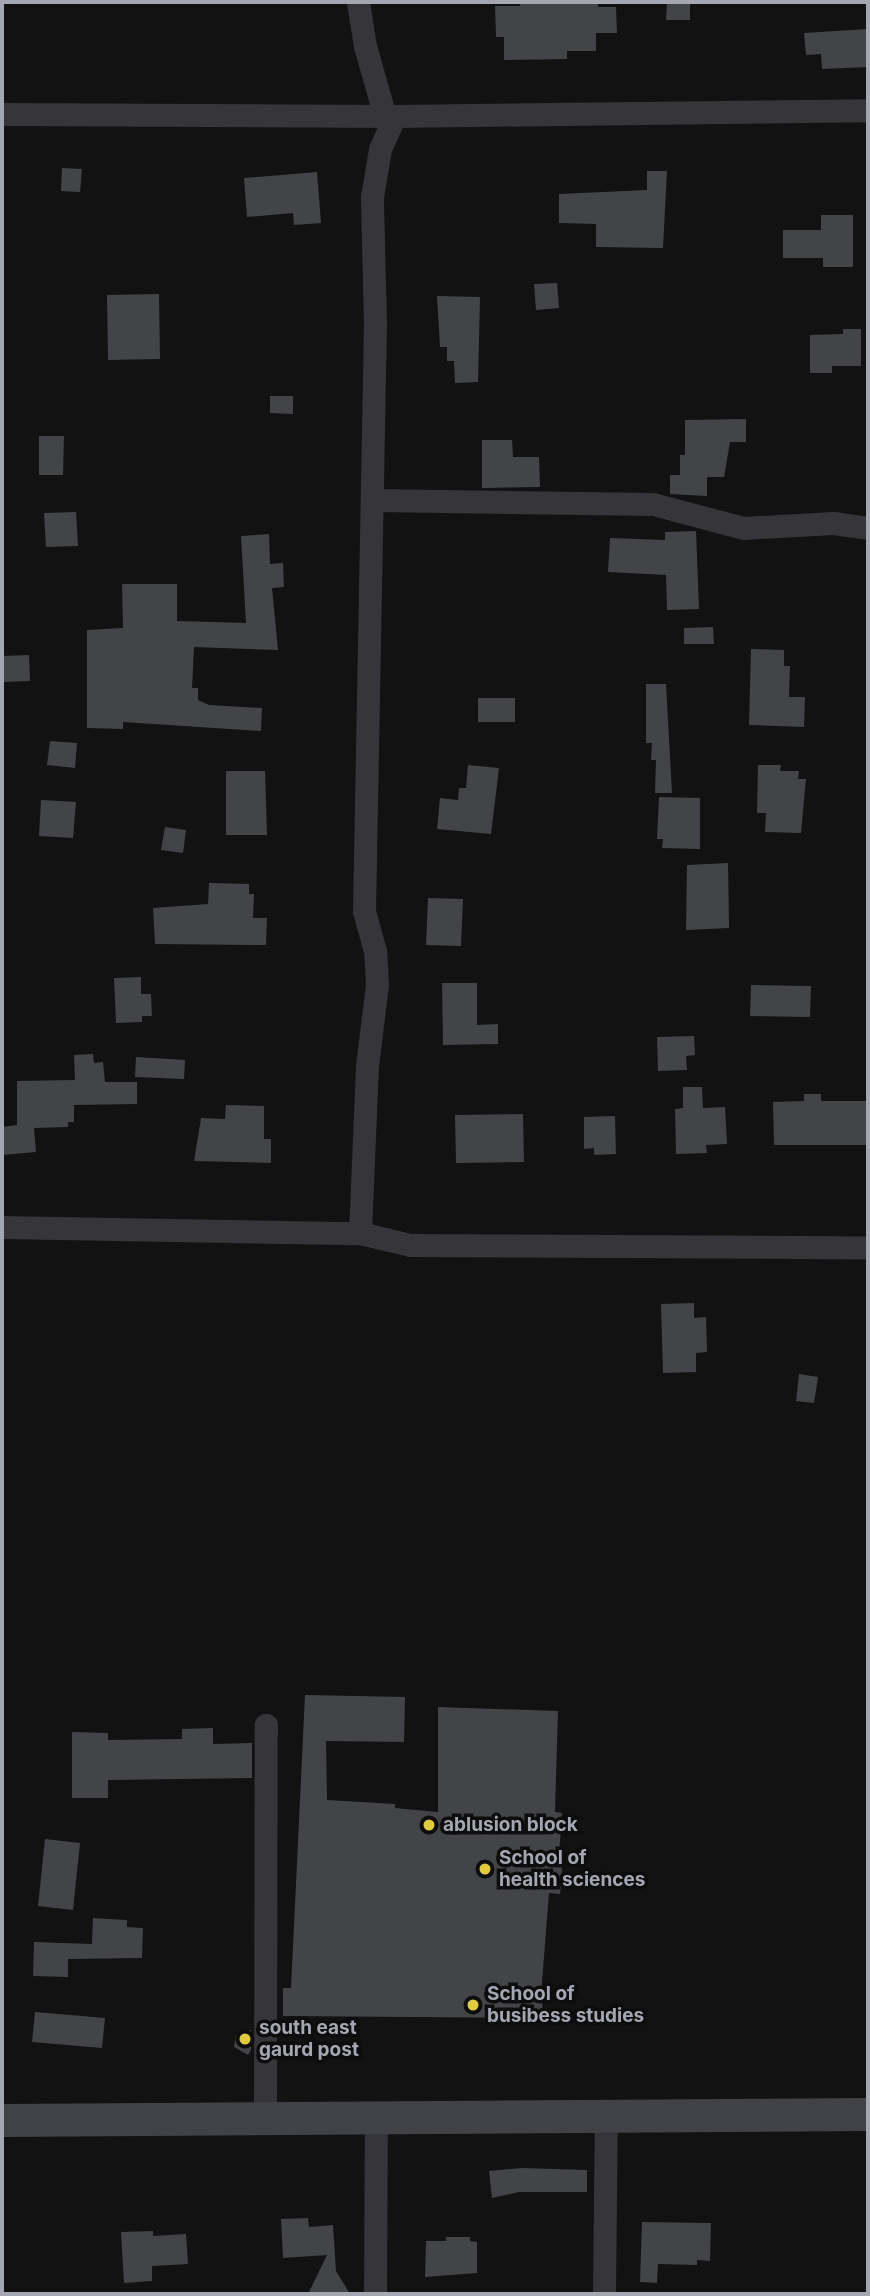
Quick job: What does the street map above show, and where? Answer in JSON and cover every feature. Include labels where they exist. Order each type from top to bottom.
[{"type":"street","points":[[358,2],[365,46],[389,115],[372,197],[372,500],[364,911],[375,951],[377,985],[366,1066],[360,1233]]},
{"type":"street","points":[[2,114],[389,115],[868,110]]},
{"type":"street","points":[[372,500],[653,504],[743,528],[833,523],[868,528]]},
{"type":"street","points":[[2,1227],[360,1233],[410,1245],[868,1247]]},
{"type":"street","points":[[265,2116],[266,1734]]},
{"type":"street","points":[[2,2120],[265,2116],[868,2114]]},
{"type":"street","points":[[604,2294],[606,2115]]},
{"type":"street","points":[[375,2294],[376,2116]]},
{"type":"building","points":[[520,2],[598,2],[598,7],[616,7],[617,33],[596,33],[596,51],[567,51],[567,59],[504,60],[504,37],[496,37],[495,6],[520,6]]},
{"type":"building","points":[[667,2],[690,2],[690,20],[666,20]]},
{"type":"building","points":[[868,29],[868,67],[822,69],[821,54],[806,55],[804,33]]},
{"type":"building","points":[[62,168],[82,169],[80,192],[61,191]]},
{"type":"building","points":[[647,171],[667,171],[663,248],[596,247],[596,224],[559,223],[559,194],[647,190]]},
{"type":"building","points":[[317,172],[321,223],[294,225],[293,213],[247,217],[244,178]]},
{"type":"building","points":[[821,215],[853,215],[853,267],[823,267],[823,258],[783,258],[783,230],[821,230]]},
{"type":"building","points":[[557,283],[559,308],[536,310],[534,284]]},
{"type":"building","points":[[159,294],[160,359],[108,360],[107,295]]},
{"type":"building","points":[[437,296],[480,297],[478,382],[455,383],[454,361],[447,361],[447,347],[440,347]]},
{"type":"building","points":[[843,329],[861,329],[861,366],[832,366],[832,373],[810,373],[810,335],[843,334]]},
{"type":"building","points":[[270,396],[293,396],[293,414],[270,413]]},
{"type":"building","points":[[746,419],[746,442],[730,442],[724,477],[707,477],[707,496],[670,494],[670,475],[680,475],[680,455],[685,455],[685,420]]},
{"type":"building","points":[[39,436],[64,436],[63,475],[39,475]]},
{"type":"building","points":[[482,440],[512,440],[513,457],[539,457],[540,487],[482,488]]},
{"type":"building","points":[[76,512],[78,546],[46,547],[44,513]]},
{"type":"building","points":[[696,531],[699,609],[667,610],[666,575],[608,572],[610,538],[665,540],[665,532]]},
{"type":"building","points":[[269,534],[270,564],[283,563],[284,587],[272,588],[278,650],[194,647],[192,688],[198,688],[198,700],[209,705],[262,708],[261,731],[123,722],[123,729],[87,728],[87,630],[123,628],[122,584],[177,584],[177,621],[246,623],[241,536]]},
{"type":"building","points":[[713,627],[714,644],[684,644],[684,628]]},
{"type":"building","points":[[751,649],[784,650],[784,666],[790,666],[789,697],[805,697],[804,727],[749,725]]},
{"type":"building","points":[[29,655],[30,681],[2,682],[2,656]]},
{"type":"building","points":[[646,684],[666,684],[672,793],[655,793],[656,760],[651,760],[652,743],[646,743]]},
{"type":"building","points":[[478,698],[515,698],[515,722],[478,722]]},
{"type":"building","points":[[50,741],[77,743],[75,768],[47,765]]},
{"type":"building","points":[[468,765],[499,768],[491,834],[437,829],[440,798],[458,800],[459,788],[466,788]]},
{"type":"building","points":[[758,765],[781,765],[780,771],[799,771],[798,779],[806,779],[801,833],[765,832],[766,813],[757,813]]},
{"type":"building","points":[[226,771],[265,771],[267,835],[226,835]]},
{"type":"building","points":[[659,797],[700,798],[700,849],[662,848],[663,839],[657,839]]},
{"type":"building","points":[[41,800],[76,802],[73,838],[39,836]]},
{"type":"building","points":[[165,827],[186,830],[183,853],[161,850]]},
{"type":"building","points":[[728,863],[729,928],[686,930],[687,865]]},
{"type":"building","points":[[209,883],[249,884],[249,894],[254,894],[253,918],[267,918],[266,945],[155,944],[153,908],[208,904]]},
{"type":"building","points":[[428,898],[463,899],[461,946],[426,945]]},
{"type":"building","points":[[141,977],[141,994],[151,994],[152,1016],[142,1016],[142,1022],[116,1023],[114,978]]},
{"type":"building","points":[[442,983],[477,983],[477,1025],[498,1024],[498,1044],[443,1045]]},
{"type":"building","points":[[751,985],[811,986],[810,1017],[750,1016]]},
{"type":"building","points":[[694,1036],[695,1055],[686,1056],[687,1070],[658,1071],[657,1037]]},
{"type":"building","points":[[93,1054],[94,1063],[103,1062],[105,1082],[137,1082],[137,1104],[74,1105],[74,1122],[68,1122],[68,1127],[34,1128],[36,1152],[2,1155],[2,1127],[17,1125],[17,1081],[75,1080],[74,1055]]},
{"type":"building","points":[[136,1057],[185,1060],[184,1079],[135,1077]]},
{"type":"building","points":[[683,1087],[702,1087],[703,1108],[725,1107],[727,1144],[706,1145],[707,1153],[676,1154],[675,1109],[683,1108]]},
{"type":"building","points":[[804,1094],[821,1094],[821,1101],[866,1101],[866,1145],[774,1145],[773,1102],[804,1101]]},
{"type":"building","points":[[226,1105],[264,1106],[264,1139],[271,1139],[271,1163],[194,1161],[201,1118],[225,1119]]},
{"type":"building","points":[[523,1114],[524,1162],[456,1163],[455,1115]]},
{"type":"building","points":[[615,1116],[616,1154],[594,1155],[594,1148],[584,1149],[584,1117]]},
{"type":"building","points":[[694,1303],[694,1318],[706,1317],[707,1352],[696,1353],[696,1372],[663,1373],[661,1304]]},
{"type":"building","points":[[799,1374],[818,1377],[814,1403],[796,1401]]},
{"type":"building","points":[[305,1695],[405,1697],[404,1742],[326,1741],[327,1800],[395,1804],[395,1808],[438,1812],[438,1707],[558,1711],[555,1812],[562,1813],[559,1855],[563,1855],[560,1894],[549,1893],[541,1995],[544,2018],[283,2016],[283,1988],[291,1988]]},
{"type":"building","points":[[213,1728],[213,1744],[252,1743],[252,1778],[108,1780],[108,1798],[72,1798],[72,1732],[108,1733],[108,1740],[182,1739],[182,1729]]},
{"type":"building","points":[[45,1839],[80,1843],[73,1910],[38,1906]]},
{"type":"building","points":[[93,1918],[127,1920],[127,1927],[143,1928],[142,1958],[68,1959],[68,1977],[33,1976],[34,1942],[92,1944]]},
{"type":"building","points":[[35,2012],[105,2018],[102,2048],[32,2042]]},
{"type":"building","name":"south east gaurd post","points":[[251,2030],[251,2050],[248,2055],[234,2047],[236,2035]]},
{"type":"building","points":[[521,2168],[587,2170],[587,2192],[519,2192],[492,2198],[489,2171]]},
{"type":"building","points":[[308,2218],[309,2227],[333,2225],[336,2271],[350,2294],[308,2294],[327,2255],[283,2258],[281,2219]]},
{"type":"building","points":[[642,2222],[711,2223],[710,2261],[697,2260],[697,2265],[658,2264],[657,2283],[640,2282]]},
{"type":"building","points":[[153,2231],[153,2236],[186,2234],[188,2264],[152,2266],[152,2281],[124,2283],[121,2232]]},
{"type":"building","points":[[446,2237],[470,2237],[470,2241],[477,2242],[477,2273],[425,2277],[426,2241],[446,2241]]},
{"type":"place","name":"ablusion block","points":[[429,1825]]},
{"type":"place","name":"School of health sciences","points":[[485,1869]]},
{"type":"place","name":"School of busibess studies","points":[[473,2005]]},
{"type":"place","name":"south east gaurd post","points":[[245,2039]]}]
